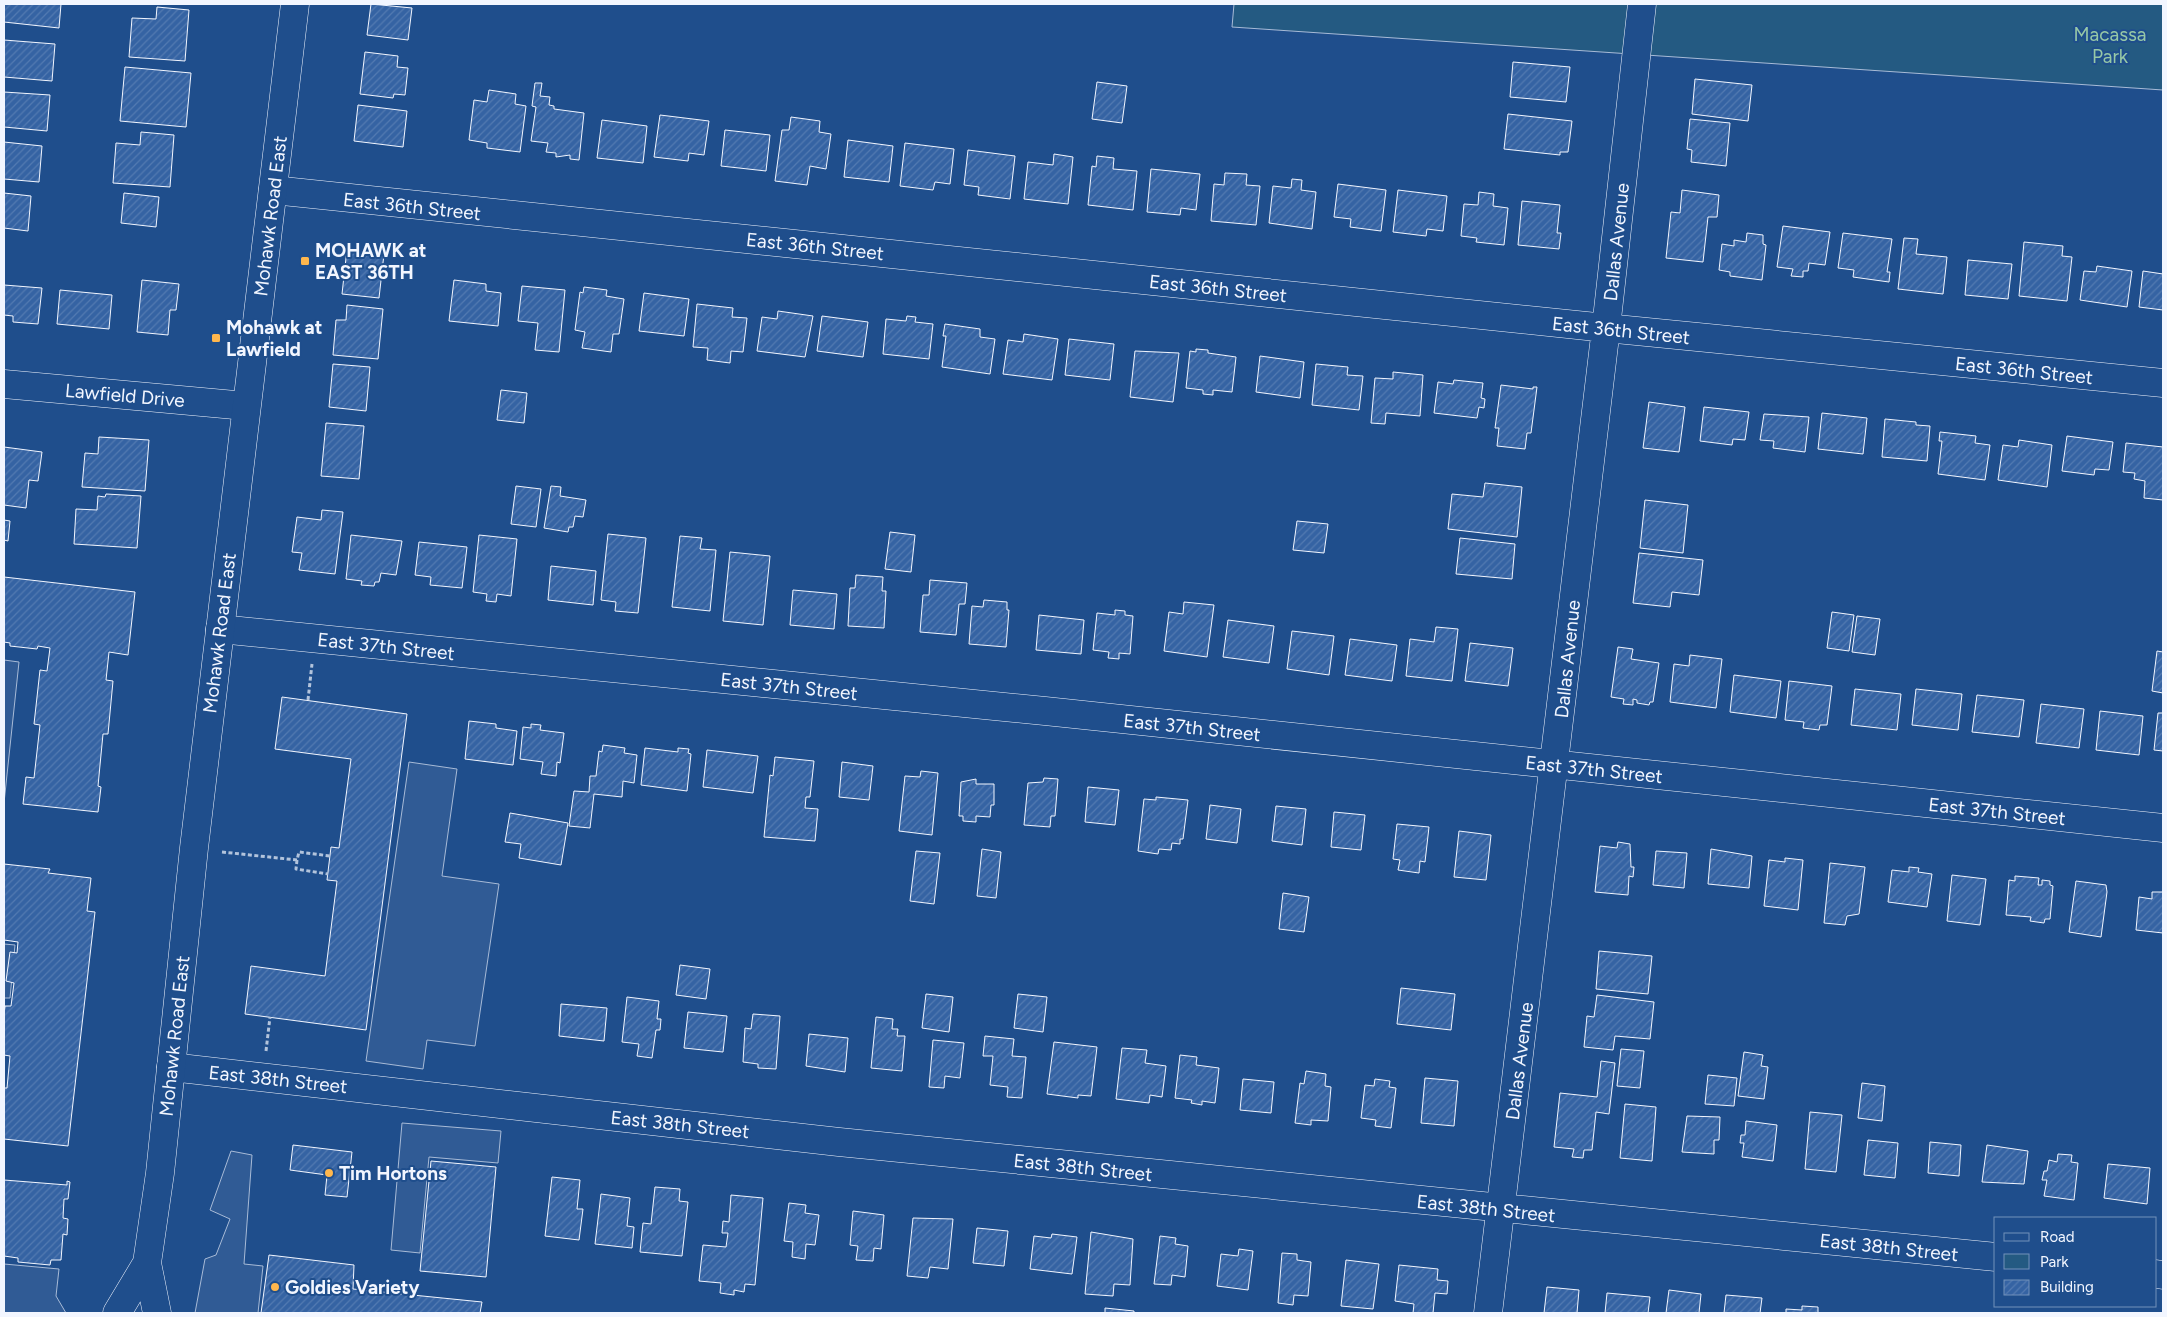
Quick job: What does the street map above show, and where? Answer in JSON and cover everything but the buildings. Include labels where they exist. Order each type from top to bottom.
[{"type":"street","name":"Mohawk Road East","points":[[157,1313],[147,1263],[171,1067],[194,848],[295,4]]},
{"type":"street","name":"Dallas Avenue","points":[[1488,1313],[1555,765],[1642,4]]},
{"type":"street","name":"East 36th Street","points":[[273,190],[1606,328],[2163,383]]},
{"type":"street","name":"Lawfield Drive","points":[[4,384],[246,406]]},
{"type":"street","name":"East 37th Street","points":[[220,629],[2163,828]]},
{"type":"street","name":"East 38th Street","points":[[171,1067],[839,1142],[1501,1210],[1994,1257]]},
{"type":"street","name":"Mohawk Road East","points":[[117,1313],[147,1263]]},
{"type":"path","points":[[308,700],[315,639]]},
{"type":"path","points":[[194,848],[298,860]]},
{"type":"path","points":[[328,874],[296,869],[299,852],[330,856]]},
{"type":"path","points":[[264,1077],[270,1017]]},
{"type":"green space","name":"Macassa Park","points":[[1234,4],[2163,4],[2163,90],[1232,27]]},
{"type":"shaded area","points":[[4,660],[19,662],[4,803]]},
{"type":"shaded area","points":[[409,762],[457,769],[442,876],[499,884],[475,1046],[427,1040],[423,1069],[366,1061]]},
{"type":"shaded area","points":[[4,944],[15,945],[10,998],[4,998]]},
{"type":"shaded area","points":[[402,1123],[501,1131],[498,1163],[429,1157],[420,1253],[391,1250]]},
{"type":"shaded area","points":[[231,1151],[252,1155],[244,1264],[263,1266],[258,1313],[195,1313],[205,1259],[216,1255],[230,1219],[210,1210]]},
{"type":"shaded area","points":[[4,1264],[59,1269],[56,1296],[66,1313],[4,1313]]},
{"type":"place","name":"MOHAWK at EAST 36TH","points":[[305,261]]},
{"type":"place","name":"Mohawk at Lawfield","points":[[216,338]]},
{"type":"place","name":"Tim Hortons","points":[[329,1173]]},
{"type":"place","name":"Goldies Variety","points":[[275,1287]]}]
